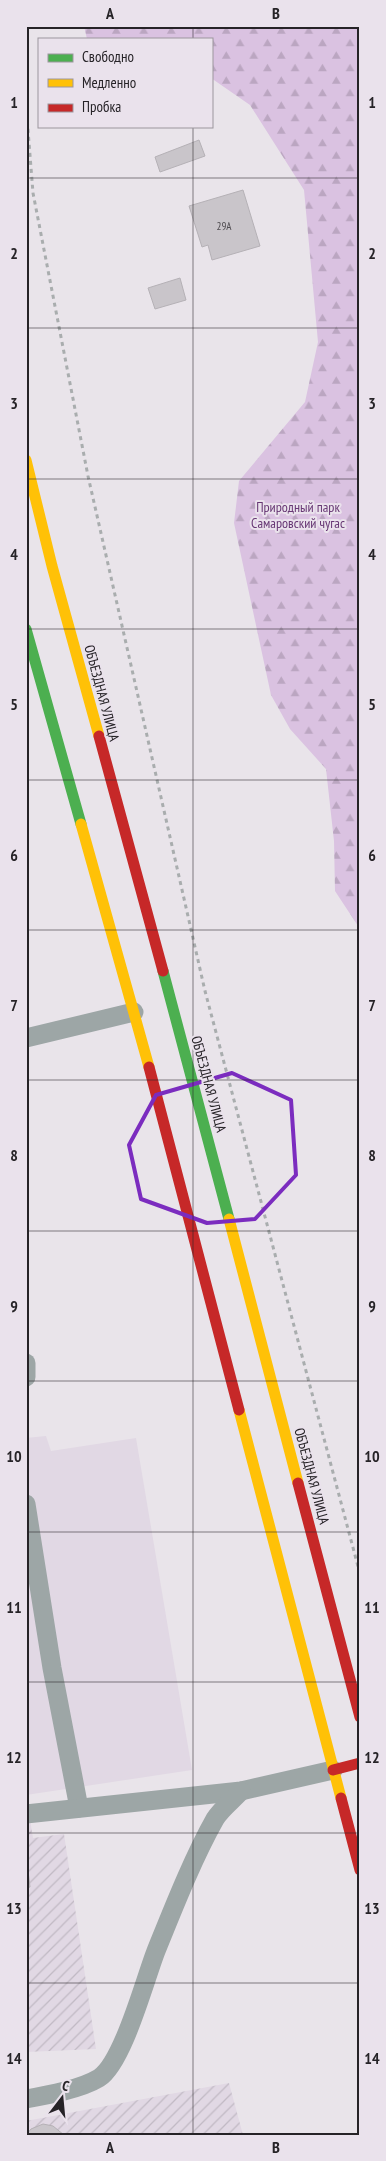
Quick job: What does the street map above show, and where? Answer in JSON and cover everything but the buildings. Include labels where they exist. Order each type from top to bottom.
[{"type":"main road","name":"ОБЪЕЗДНАЯ УЛИЦА","points":[[26,460],[167,1004],[360,1717]]},
{"type":"main road","points":[[26,630],[139,1011],[360,1870]]},
{"type":"main road","points":[[333,1770],[360,1762]]},
{"type":"lane","points":[[26,1038],[139,1011]]},
{"type":"lane","points":[[26,1363],[26,1377]]},
{"type":"lane","points":[[26,1504],[52,1668],[79,1808]]},
{"type":"lane","points":[[26,1814],[241,1791],[333,1770]]},
{"type":"lane","points":[[26,2099],[45,2095],[100,2077],[112,2064],[126,2035],[157,1950],[216,1817],[241,1791]]},
{"type":"path","points":[[26,105],[33,193],[88,476],[205,991],[360,1574]]},
{"type":"highlighted area","points":[[232,1073],[291,1100],[296,1175],[255,1219],[207,1223],[141,1199],[129,1145],[156,1095]]},
{"type":"shaded area","points":[[46,1436],[51,1451],[136,1438],[192,1770],[26,1795],[26,1438]]},
{"type":"shaded area","points":[[26,1795],[33,1838],[64,1834],[96,2049],[26,2052]]},
{"type":"shaded area","points":[[229,2083],[243,2135],[26,2135],[26,2121]]},
{"type":"green space","name":"Природный парк Самаровский чугас","points":[[84,26],[360,26],[360,929],[335,891],[334,841],[326,769],[290,729],[271,695],[234,523],[239,481],[305,402],[318,342],[304,190],[250,105],[212,79],[212,38],[87,38]]},
{"type":"traffic: fast","points":[[26,629],[81,824]]},
{"type":"traffic: fast","points":[[163,971],[229,1219]]},
{"type":"traffic: slow","points":[[26,460],[52,566],[99,736]]},
{"type":"traffic: slow","points":[[81,824],[149,1067]]},
{"type":"traffic: slow","points":[[229,1219],[298,1483]]},
{"type":"traffic: slow","points":[[239,1410],[341,1798]]},
{"type":"traffic: jam","points":[[99,736],[163,971]]},
{"type":"traffic: jam","points":[[149,1067],[239,1410]]},
{"type":"traffic: jam","points":[[298,1483],[360,1717]]},
{"type":"traffic: jam","points":[[333,1770],[360,1763]]},
{"type":"traffic: jam","points":[[341,1798],[360,1870]]}]
